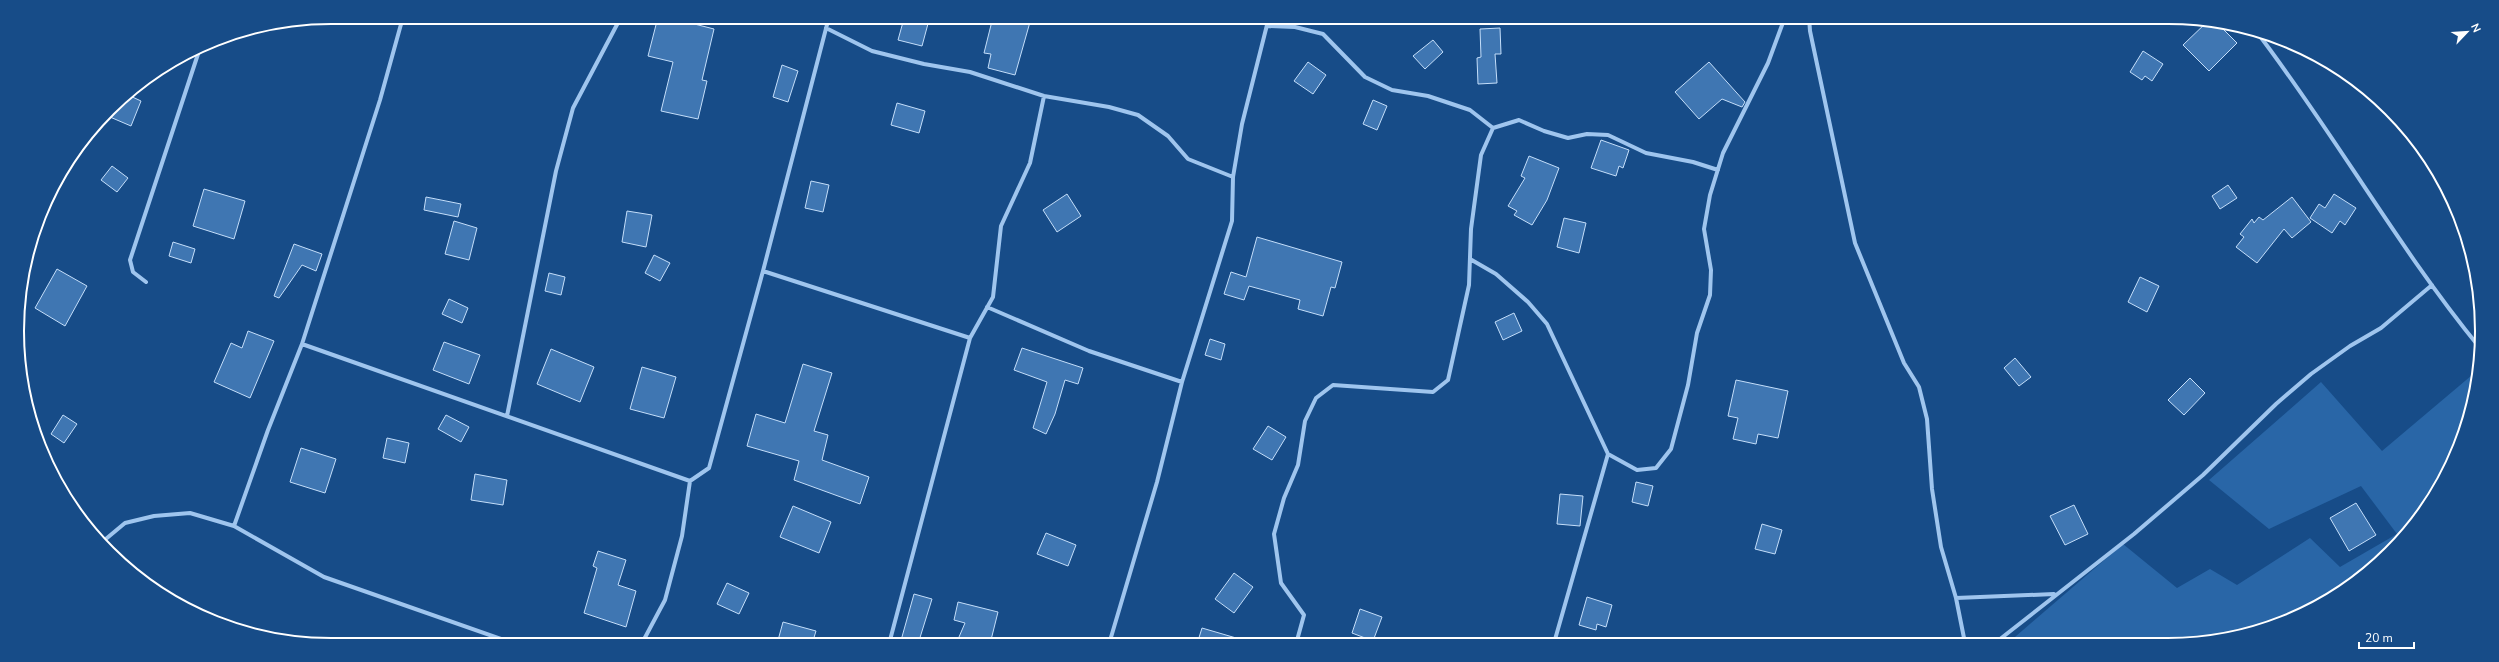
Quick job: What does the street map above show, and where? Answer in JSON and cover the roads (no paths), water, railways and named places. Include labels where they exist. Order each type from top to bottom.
[{"type":"street","points":[[234,526],[268,430],[302,344],[380,100],[401,24]]},
{"type":"street","points":[[506,416],[556,171],[573,108],[617,24]]},
{"type":"street","points":[[645,638],[665,600],[682,536],[690,480],[709,468],[763,271],[827,24]]},
{"type":"street","points":[[1470,259],[1496,274],[1528,302],[1547,324],[1608,454],[1637,470],[1656,468],[1671,449],[1688,385],[1697,333],[1710,295],[1711,270],[1704,229],[1710,196],[1723,153],[1768,62],[1782,24]]},
{"type":"street","points":[[1810,24],[1855,243],[1904,363],[1919,387],[1928,419],[1934,504],[1941,547],[1956,598],[1964,638]]},
{"type":"street","points":[[1111,638],[1157,482],[1182,382],[1232,221],[1233,177],[1242,124],[1267,26],[1295,27],[1323,34],[1365,77],[1392,90],[1428,96],[1470,110],[1493,128]]},
{"type":"street","points":[[826,28],[872,51],[924,64],[970,72],[1044,96],[1109,107],[1138,115],[1168,136],[1188,159],[1233,177]]},
{"type":"street","points":[[2261,38],[2342,152],[2417,266],[2475,341]]},
{"type":"street","points":[[146,282],[133,272],[130,260],[198,55]]},
{"type":"street","points":[[891,638],[970,338],[992,298],[1001,226],[1030,163],[1044,96]]},
{"type":"street","points":[[1298,638],[1304,615],[1281,583],[1274,534],[1284,498],[1298,465],[1308,415],[1316,398],[1332,385],[1433,392],[1448,380],[1469,285],[1471,229],[1481,155],[1493,128],[1519,120],[1544,132],[1568,138],[1588,134],[1608,135],[1646,153],[1693,162],[1718,170]]},
{"type":"street","points":[[763,271],[970,338]]},
{"type":"street","points":[[2001,638],[2054,594],[2134,534],[2203,475],[2276,404],[2311,374],[2350,346],[2381,328],[2432,285]]},
{"type":"street","points":[[987,307],[1088,351],[1182,382]]},
{"type":"street","points":[[302,344],[690,480]]},
{"type":"street","points":[[1555,638],[1608,454]]},
{"type":"street","points":[[106,539],[124,523],[154,516],[190,513],[234,526],[324,577],[498,638]]},
{"type":"street","points":[[1956,598],[2054,594]]}]
